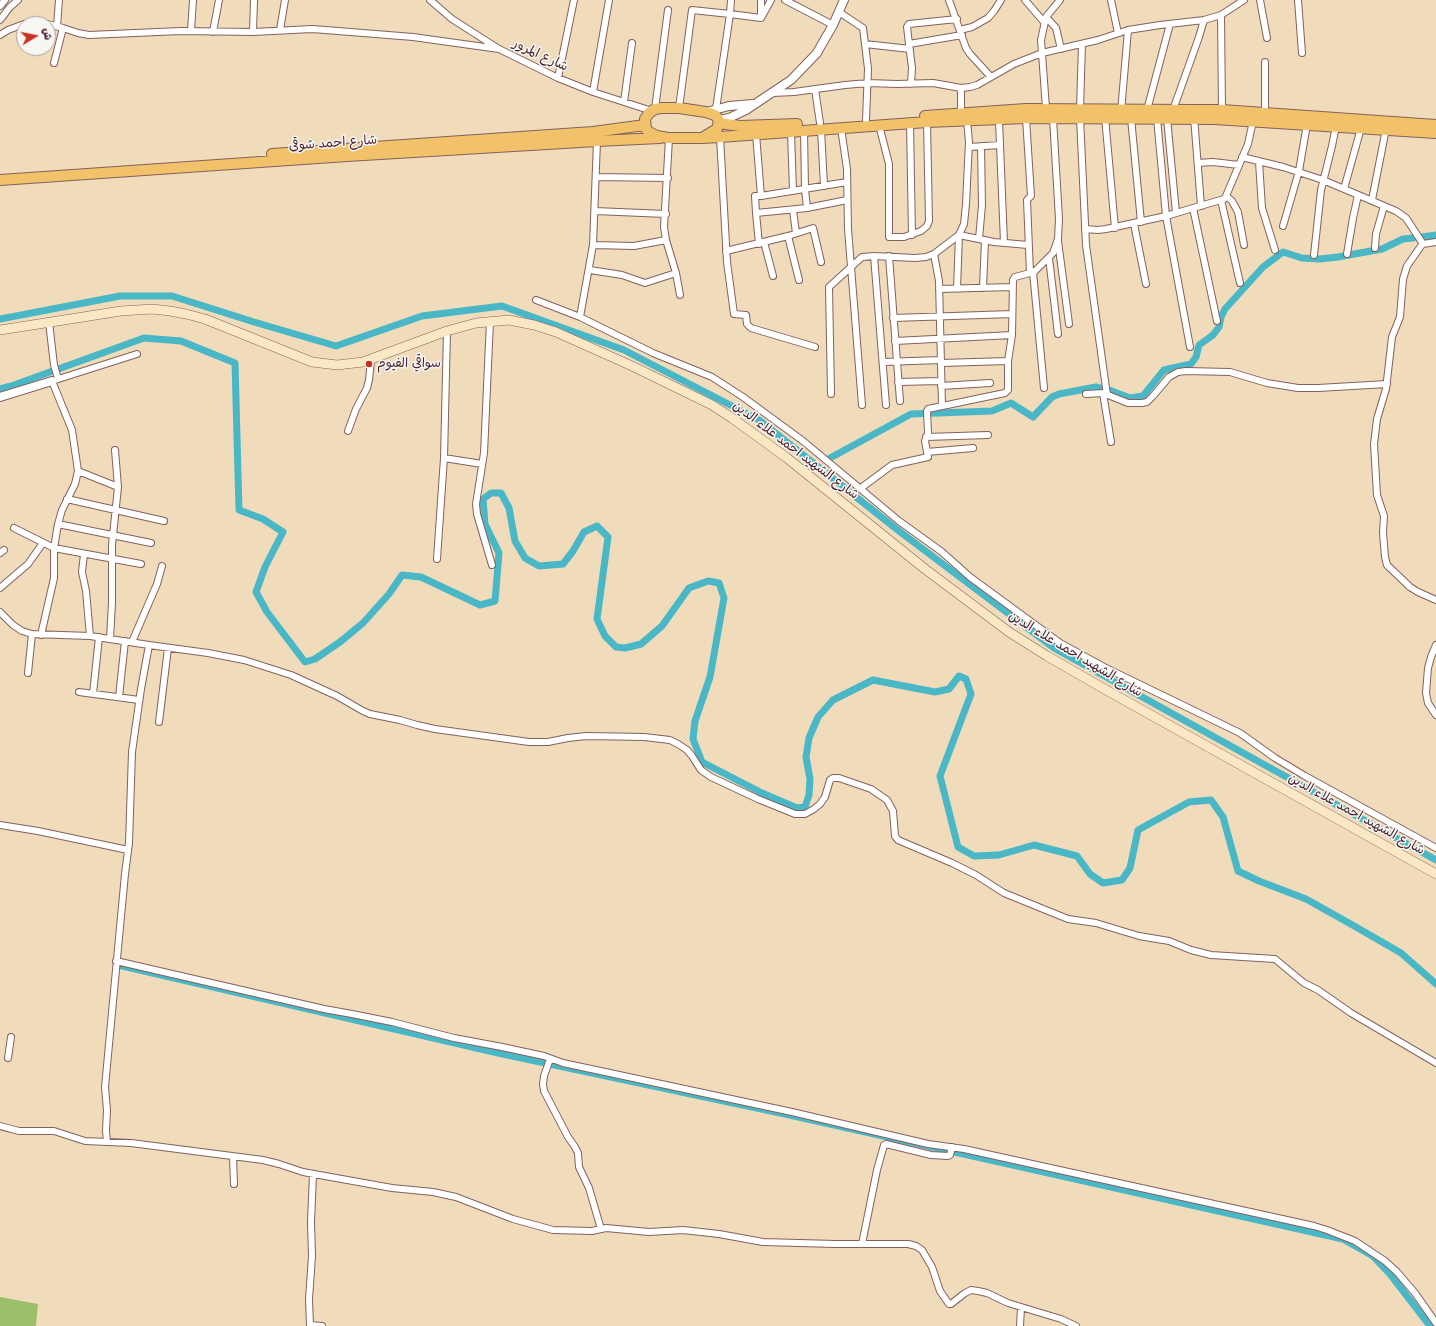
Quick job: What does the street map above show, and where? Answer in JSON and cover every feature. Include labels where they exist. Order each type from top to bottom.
[{"type":"main road","points":[[668,138],[657,136],[649,132],[645,124],[646,116],[654,110],[679,108],[706,112],[715,115],[719,121],[719,126],[715,131],[702,138]]},
{"type":"main road","points":[[719,121],[740,126],[820,126],[841,128],[910,124],[932,120],[1046,108],[1080,114]]},
{"type":"main road","points":[[1124,115],[1146,110],[1166,115]]},
{"type":"main road","points":[[964,117],[999,120],[1053,118],[1080,114],[1194,114],[1222,110],[1436,125]]},
{"type":"main road","points":[[1194,114],[1253,120],[1436,133]]},
{"type":"main road","points":[[820,126],[866,120],[932,120]]},
{"type":"main road","name":"شارع احمد شوقى","points":[[0,174],[593,132],[645,124]]},
{"type":"main road","name":"شارع احمد شوقى","points":[[0,180],[347,156],[597,141],[720,137],[804,131],[820,126]]},
{"type":"main road","name":"شارع الشهيد احمد علاء الدين","points":[[0,330],[121,310],[170,311],[205,319],[312,362],[338,365],[371,360],[447,331],[476,323],[509,320],[534,325],[556,332],[605,353],[712,405],[787,458],[925,568],[1009,632],[1108,691],[1436,874]]},
{"type":"street","points":[[0,6],[5,0]]},
{"type":"street","points":[[0,20],[10,6],[18,0]]},
{"type":"street","points":[[54,63],[60,27],[59,0]]},
{"type":"street","points":[[192,31],[193,0]]},
{"type":"street","points":[[213,32],[220,0]]},
{"type":"street","points":[[253,32],[254,0]]},
{"type":"street","points":[[280,30],[285,0]]},
{"type":"street","name":"شارع المرور","points":[[430,0],[452,18],[499,49],[558,78],[593,92],[654,110]]},
{"type":"street","points":[[558,78],[574,0]]},
{"type":"street","points":[[593,92],[608,0]]},
{"type":"street","points":[[716,109],[731,0]]},
{"type":"street","points":[[760,18],[761,0]]},
{"type":"street","points":[[760,18],[771,0]]},
{"type":"street","points":[[719,121],[738,114],[791,80],[817,53],[840,12],[844,0]]},
{"type":"street","points":[[949,0],[970,54],[991,76]]},
{"type":"street","points":[[865,44],[910,46],[961,33],[988,18],[1001,0]]},
{"type":"street","points":[[1025,0],[1045,20],[1056,28],[1061,49]]},
{"type":"street","points":[[1046,108],[1041,40],[1045,20],[1060,0]]},
{"type":"street","points":[[1111,0],[1118,33]]},
{"type":"street","points":[[1260,0],[1267,38]]},
{"type":"street","points":[[1298,0],[1302,53]]},
{"type":"street","points":[[787,1],[833,25]]},
{"type":"street","points":[[771,93],[794,92],[868,83],[933,83],[961,88],[977,85],[1014,64],[1042,53],[1098,40],[1128,30],[1204,20],[1221,15],[1241,1]]},
{"type":"street","points":[[654,110],[668,10]]},
{"type":"street","points":[[679,108],[692,10],[760,18]]},
{"type":"street","points":[[840,12],[863,28],[868,83],[866,120]]},
{"type":"street","points":[[1221,15],[1222,110]]},
{"type":"street","points":[[911,84],[912,68],[907,27],[909,24],[956,19]]},
{"type":"street","points":[[1190,347],[1166,216],[1166,115],[1199,37],[1204,20]]},
{"type":"street","points":[[1146,110],[1170,24]]},
{"type":"street","points":[[56,26],[89,35],[192,31],[253,32],[312,29],[375,34],[499,49]]},
{"type":"street","points":[[0,35],[16,27]]},
{"type":"street","points":[[1128,30],[1124,115],[1146,284]]},
{"type":"street","points":[[624,102],[632,43]]},
{"type":"street","points":[[1082,44],[1080,114],[1086,245],[1111,442]]},
{"type":"street","points":[[1265,62],[1265,113]]},
{"type":"street","points":[[957,288],[959,235],[964,224],[969,147],[961,88]]},
{"type":"street","points":[[815,89],[820,126],[824,186]]},
{"type":"street","points":[[706,112],[729,106],[754,104]]},
{"type":"street","points":[[1104,114],[1115,228]]},
{"type":"street","points":[[1194,114],[1201,206]]},
{"type":"street","points":[[1166,115],[1176,213]]},
{"type":"street","points":[[1026,118],[1031,196],[1027,200],[1028,245],[1044,388]]},
{"type":"street","points":[[1053,118],[1059,219],[1058,239],[1069,324]]},
{"type":"street","points":[[879,126],[889,164],[889,238],[904,237],[921,231],[929,221],[932,120]]},
{"type":"street","points":[[999,120],[1004,243]]},
{"type":"street","points":[[1240,283],[1224,198],[1248,144],[1253,120]]},
{"type":"street","points":[[910,124],[912,235]]},
{"type":"street","points":[[1283,226],[1299,172],[1307,124]]},
{"type":"street","points":[[1314,255],[1321,190],[1336,126]]},
{"type":"street","points":[[841,128],[848,182],[847,200],[862,405]]},
{"type":"street","points":[[1344,189],[1361,128]]},
{"type":"street","points":[[1372,200],[1386,129]]},
{"type":"street","points":[[804,131],[805,189],[807,208]]},
{"type":"street","points":[[792,132],[793,191]]},
{"type":"street","points":[[756,134],[761,196]]},
{"type":"street","points":[[720,137],[726,251],[734,314],[746,315],[748,324],[751,328],[815,347]]},
{"type":"street","points":[[668,138],[668,178],[664,227],[680,295]]},
{"type":"street","points":[[580,317],[590,270],[593,245],[597,141]]},
{"type":"street","points":[[969,147],[1000,145]]},
{"type":"street","points":[[981,146],[983,288]]},
{"type":"street","points":[[1242,157],[1323,180],[1400,213],[1406,218],[1423,244]]},
{"type":"street","points":[[1198,163],[1213,162],[1238,165]]},
{"type":"street","points":[[1259,162],[1262,208],[1275,250]]},
{"type":"street","points":[[596,177],[668,178]]},
{"type":"street","points":[[773,276],[762,243],[756,213],[755,196],[848,182]]},
{"type":"street","points":[[1347,254],[1358,195]]},
{"type":"street","points":[[1085,229],[1098,230],[1115,228],[1166,216],[1224,198],[1232,201],[1238,212],[1244,245]]},
{"type":"street","points":[[756,213],[807,208],[847,200]]},
{"type":"street","points":[[1375,248],[1376,234],[1384,206]]},
{"type":"street","points":[[1193,208],[1217,321]]},
{"type":"street","points":[[793,210],[796,234]]},
{"type":"street","points":[[595,211],[666,214]]},
{"type":"street","points":[[726,251],[762,243],[813,228],[821,262]]},
{"type":"street","points":[[831,394],[829,287],[862,257],[889,256],[921,258],[934,254],[959,235],[982,240],[1028,245]]},
{"type":"street","points":[[788,236],[799,280]]},
{"type":"street","points":[[861,488],[892,465],[928,457],[924,442],[928,430],[927,413],[929,408],[1005,393],[1008,390],[1008,361],[1012,335],[1013,280],[1015,277],[1031,273],[1049,258],[1053,253],[1058,239]]},
{"type":"street","points":[[593,245],[634,246],[666,240]]},
{"type":"street","points":[[1436,242],[1423,244],[1418,248],[1407,266],[1403,279],[1400,317],[1392,337],[1387,384],[1377,419],[1374,444],[1377,495],[1384,516],[1383,533],[1386,562],[1389,568],[1410,587],[1436,600]]},
{"type":"street","points":[[934,254],[938,268],[940,289],[942,406]]},
{"type":"street","points":[[874,256],[886,405]]},
{"type":"street","points":[[889,256],[900,401]]},
{"type":"street","points":[[1049,258],[1058,334]]},
{"type":"street","points":[[590,270],[622,275],[645,283],[676,273]]},
{"type":"street","points":[[940,289],[1012,287]]},
{"type":"street","points":[[536,300],[580,317],[653,353],[712,377],[743,397],[803,441],[899,521],[942,552],[976,582],[1060,643],[1110,670],[1240,733],[1275,758],[1305,776],[1436,848]]},
{"type":"street","points":[[893,318],[1012,314]]},
{"type":"street","points":[[490,321],[487,405],[482,464],[476,504],[477,514],[492,565]]},
{"type":"street","points":[[41,635],[54,578],[54,548],[58,524],[67,499],[75,484],[78,472],[72,430],[55,378],[49,322]]},
{"type":"street","points":[[437,559],[444,458],[447,331]]},
{"type":"street","points":[[895,341],[1012,335]]},
{"type":"street","points":[[0,397],[55,378],[137,354]]},
{"type":"street","points":[[348,431],[356,408],[368,384],[371,360]]},
{"type":"street","points":[[883,362],[1008,361]]},
{"type":"street","points":[[1086,394],[1105,394],[1128,403],[1147,402],[1169,377],[1178,372],[1186,371],[1230,372],[1274,384],[1298,388],[1387,384]]},
{"type":"street","points":[[898,382],[990,383]]},
{"type":"street","points":[[926,437],[988,435]]},
{"type":"street","points":[[927,452],[973,448]]},
{"type":"street","points":[[110,639],[113,535],[118,487],[115,450]]},
{"type":"street","points":[[444,458],[482,464]]},
{"type":"street","points":[[78,472],[118,487]]},
{"type":"street","points":[[67,499],[164,521]]},
{"type":"street","points":[[58,524],[151,542]]},
{"type":"street","points":[[14,528],[54,548],[141,564]]},
{"type":"street","points":[[0,588],[28,564],[43,543]]},
{"type":"street","points":[[84,554],[82,572],[86,591],[90,636]]},
{"type":"street","points":[[132,642],[157,584],[162,566]]},
{"type":"street","points":[[0,612],[13,625],[22,631],[32,634],[99,637],[208,653],[244,660],[291,675],[313,684],[337,696],[363,712],[429,728],[473,735],[540,742],[586,736],[644,737],[670,740],[687,750],[701,770],[711,777],[758,800],[795,814],[805,814],[820,804],[828,790],[830,780],[833,778],[839,778],[862,785],[887,800],[893,810],[895,836],[898,840],[952,863],[1004,894],[1068,919],[1096,923],[1139,936],[1169,941],[1192,950],[1211,955],[1275,959],[1304,983],[1318,990],[1351,1014],[1436,1064]]},
{"type":"street","points":[[28,673],[32,634]]},
{"type":"street","points":[[93,694],[99,637]]},
{"type":"street","points":[[118,697],[125,641]]},
{"type":"street","points":[[107,1142],[105,1087],[116,961],[128,850],[132,752],[139,700],[149,645]]},
{"type":"street","points":[[1436,645],[1428,668],[1426,693],[1428,703],[1436,715]]},
{"type":"street","points":[[159,722],[168,648]]},
{"type":"street","points":[[79,692],[139,700]]},
{"type":"street","points":[[0,825],[38,831],[128,850]]},
{"type":"street","points":[[116,961],[324,1009],[392,1022],[454,1038],[544,1056],[550,1060],[563,1063],[792,1112],[951,1150],[1086,1175],[1118,1184],[1327,1230],[1355,1241],[1386,1261],[1398,1272],[1415,1293],[1436,1323]]},
{"type":"street","points":[[8,1058],[11,1037]]},
{"type":"street","points":[[550,1060],[546,1069],[543,1084],[544,1091],[568,1137],[576,1148],[579,1167],[589,1188],[601,1229]]},
{"type":"street","points":[[0,1126],[19,1131],[54,1132],[85,1141],[131,1143],[273,1162],[314,1174],[392,1188],[422,1190],[468,1201],[513,1218],[553,1230],[586,1231],[606,1228],[649,1232],[683,1230],[719,1234],[763,1242],[908,1244],[916,1246],[922,1250],[932,1267],[940,1291],[949,1304],[971,1290],[978,1291],[1021,1308],[1061,1319],[1076,1326]]},
{"type":"street","points":[[862,1244],[877,1170],[884,1145],[886,1144],[931,1155],[948,1156],[951,1150]]},
{"type":"street","points":[[233,1156],[234,1184]]},
{"type":"street","points":[[314,1174],[311,1222],[312,1256],[309,1299],[310,1325],[322,1326]]},
{"type":"street","points":[[1020,1326],[1021,1308]]},
{"type":"green space","points":[[0,1297],[38,1304],[36,1326],[0,1326]]},
{"type":"waterway","points":[[1422,237],[1436,235]]},
{"type":"waterway","points":[[1109,390],[1130,398],[1143,396],[1164,370],[1191,364],[1196,357],[1199,345],[1213,335],[1219,327],[1221,317],[1225,309],[1263,267],[1283,252],[1302,258],[1320,259],[1382,249],[1403,239],[1413,238]]},
{"type":"waterway","points":[[0,319],[120,296],[172,296],[336,346],[422,316],[502,306],[624,350],[759,420],[899,531],[1054,648],[1436,860]]},
{"type":"waterway","points":[[0,389],[144,338],[181,341],[235,363],[239,510],[263,519],[283,532],[265,567],[256,592],[267,612],[305,662],[315,659],[340,642],[363,623],[389,594],[402,575],[421,577],[480,605],[495,601],[499,553],[485,524],[483,499],[491,493],[501,493],[509,508],[515,541],[525,558],[539,566],[563,564],[573,551],[584,532],[597,526],[608,537],[597,619],[605,636],[616,647],[625,648],[641,644],[662,626],[689,588],[708,581],[719,583],[724,598],[710,677],[695,721],[693,739],[702,762],[762,793],[797,808],[805,807],[809,795],[810,779],[806,757],[809,738],[818,717],[833,700],[873,680],[935,692],[949,689],[959,676],[966,679],[971,694],[940,776],[958,847],[974,856],[999,855],[1034,845],[1077,856],[1090,874],[1103,883],[1122,880],[1130,868],[1138,830],[1189,802],[1211,800],[1223,817],[1238,871],[1259,881],[1306,899],[1356,927],[1401,953],[1436,984]]},
{"type":"waterway","points":[[830,458],[911,414],[992,411],[1011,403],[1033,417],[1052,397],[1059,394],[1096,387],[1104,389]]},
{"type":"waterway","points":[[118,965],[498,1053],[785,1114],[1343,1239],[1373,1256],[1390,1274],[1430,1326]]},
{"type":"place","name":"سواقي الفيوم","points":[[369,364]]}]
